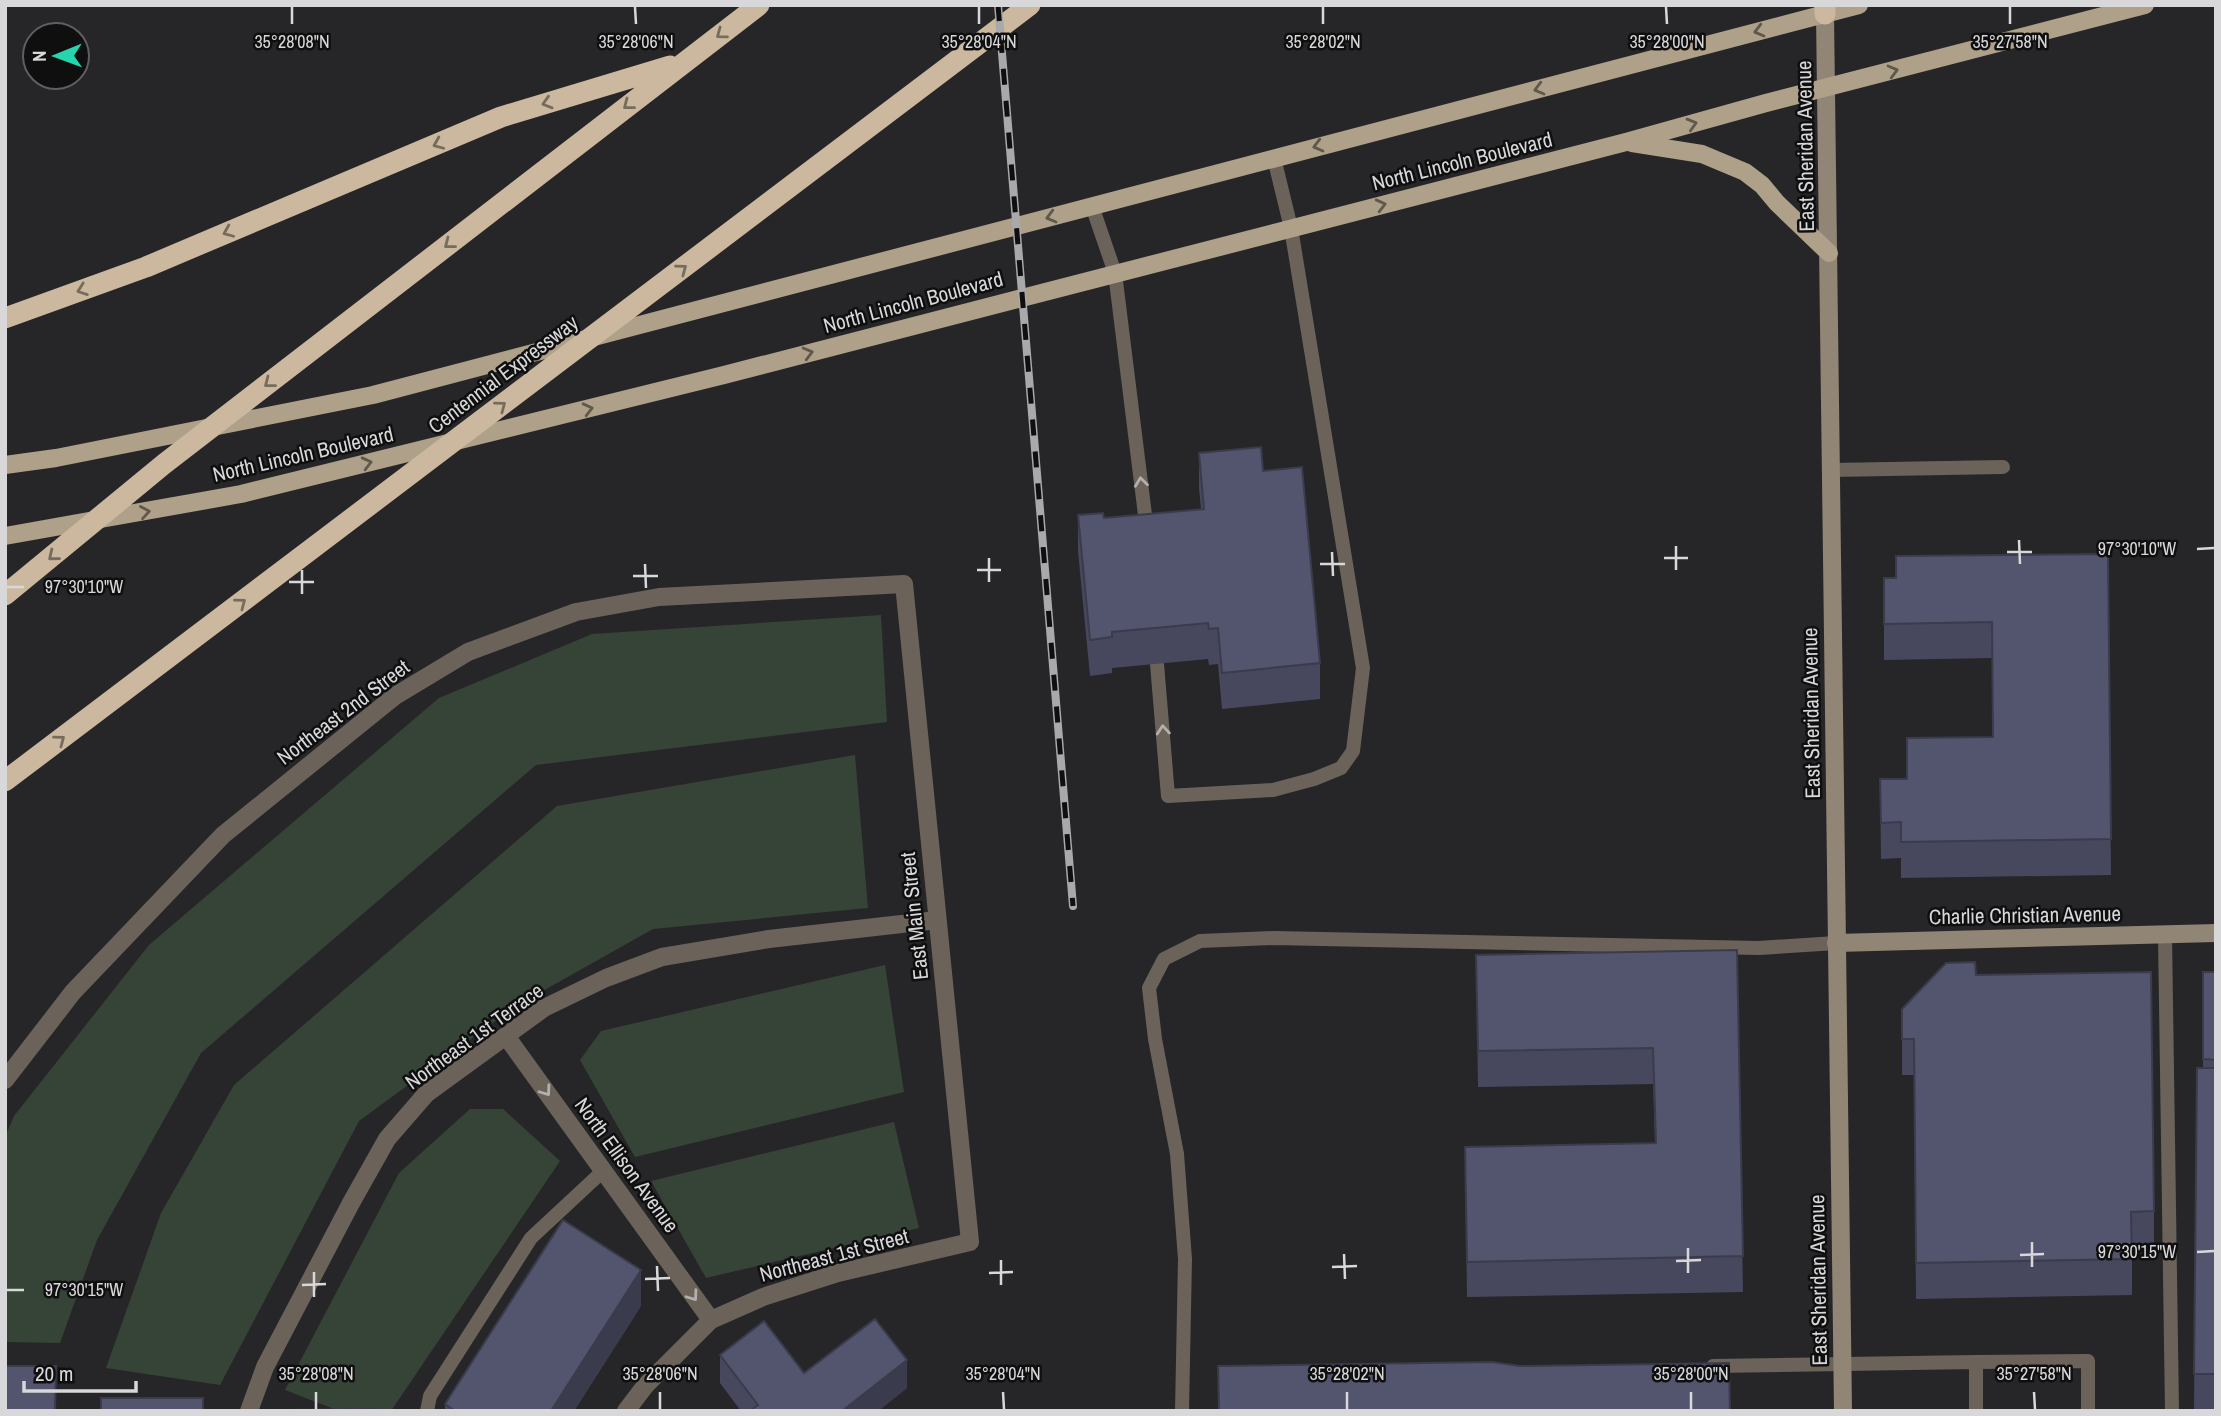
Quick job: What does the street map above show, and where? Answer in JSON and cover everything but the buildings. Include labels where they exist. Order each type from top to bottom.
[{"type":"highway","points":[[5,595],[164,464],[759,5]]},
{"type":"highway","name":"Centennial Expressway","points":[[5,781],[1030,5]]},
{"type":"highway","points":[[5,318],[146,267],[501,117],[682,63]]},
{"type":"main road","name":"North Lincoln Boulevard","points":[[5,465],[56,458],[373,395],[1825,10],[1859,5]]},
{"type":"main road","name":"North Lincoln Boulevard","points":[[5,536],[241,494],[724,375],[2145,5]]},
{"type":"main road","points":[[1626,142],[1702,154],[1745,172],[1762,184],[1777,204],[1829,253]]},
{"type":"street","name":"East Sheridan Avenue","points":[[1825,10],[1843,1411]]},
{"type":"street","name":"East Main Street","points":[[904,584],[970,1242]]},
{"type":"street","name":"Northeast 2nd Street","points":[[5,1080],[73,992],[223,835],[395,696],[468,652],[576,612],[659,597],[904,584]]},
{"type":"street","name":"Northeast 1st Terrace","points":[[249,1411],[265,1367],[387,1139],[426,1094],[544,1008],[606,978],[662,957],[769,939],[937,920]]},
{"type":"street","name":"Charlie Christian Avenue","points":[[1836,943],[2216,933]]},
{"type":"street","name":"North Ellison Avenue","points":[[506,1036],[711,1320]]},
{"type":"street","name":"Northeast 1st Street","points":[[626,1411],[645,1386],[711,1320],[763,1297],[838,1273],[970,1242]]},
{"type":"lane","points":[[1157,664],[1168,796],[1273,790],[1314,779],[1341,768],[1353,751],[1363,668],[1291,228],[1273,158]]},
{"type":"lane","points":[[1093,206],[1115,273],[1150,550]]},
{"type":"lane","points":[[1831,470],[2003,467]]},
{"type":"lane","points":[[2165,934],[2172,1411]]},
{"type":"lane","points":[[1182,1411],[1185,1259],[1177,1154],[1155,1039],[1149,988],[1164,959],[1200,941],[1273,938],[1759,948],[1836,943]]},
{"type":"lane","points":[[427,1411],[430,1395],[531,1238],[603,1171]]},
{"type":"lane","points":[[1705,1366],[2088,1360],[2088,1411]]},
{"type":"lane","points":[[1976,1363],[1976,1411]]},
{"type":"green space","points":[[881,615],[887,722],[536,765],[201,1053],[97,1240],[60,1343],[5,1342],[5,1137],[14,1116],[149,945],[439,698],[592,634]]},
{"type":"green space","points":[[855,755],[868,908],[653,929],[516,1006],[359,1121],[220,1385],[106,1368],[161,1213],[234,1085],[557,806]]},
{"type":"green space","points":[[885,965],[904,1092],[635,1157],[580,1060],[601,1031]]},
{"type":"green space","points":[[470,1109],[503,1109],[560,1161],[391,1411],[339,1411],[285,1390],[399,1173]]},
{"type":"green space","points":[[894,1122],[919,1228],[706,1278],[651,1181]]},
{"type":"railway","points":[[998,5],[1073,906]]}]
